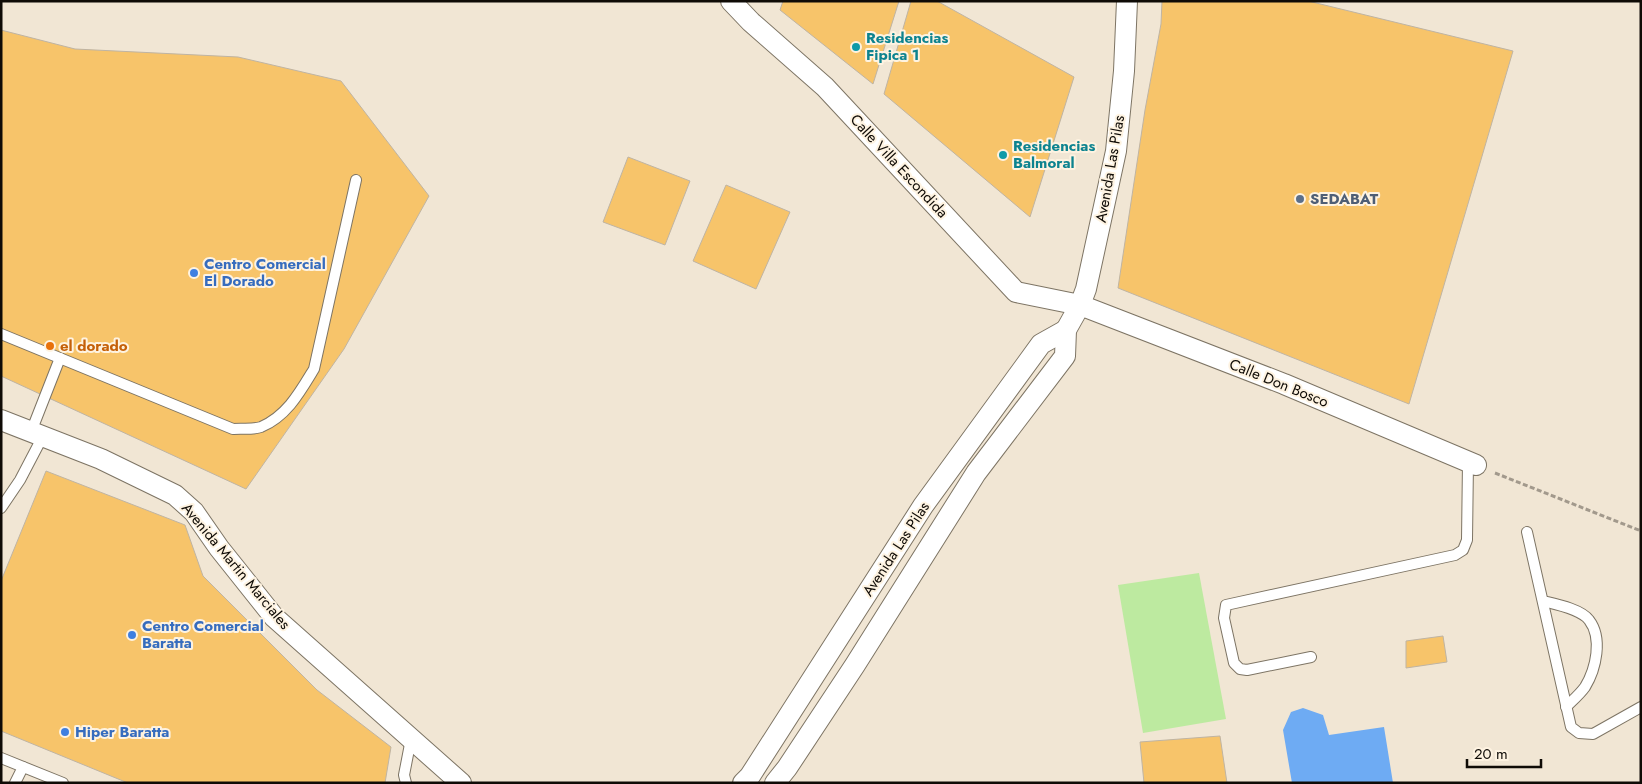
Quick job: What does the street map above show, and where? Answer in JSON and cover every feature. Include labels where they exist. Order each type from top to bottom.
[{"type":"street","name":"Calle Villa Escondida","points":[[731,1],[751,22],[825,87],[1016,292],[1080,305]]},
{"type":"street","name":"Avenida Las Pilas","points":[[775,783],[845,681],[976,473],[1065,356],[1066,330],[1080,305],[1086,289],[1116,152],[1124,71],[1127,1]]},
{"type":"street","name":"Calle Don Bosco","points":[[1080,305],[1284,384],[1472,464]]},
{"type":"street","name":"Avenida Las Pilas","points":[[743,783],[750,776],[769,747],[923,506],[1041,344],[1066,330]]},
{"type":"street","name":"Avenida Martin Marciales","points":[[1,420],[101,459],[175,495],[194,512],[218,548],[274,617],[461,783]]},
{"type":"lane","points":[[1,334],[233,429],[260,428],[283,413],[300,392],[314,369],[356,180]]},
{"type":"lane","points":[[1,508],[5,495],[20,480],[37,434],[60,358]]},
{"type":"lane","points":[[1311,657],[1247,670],[1240,669],[1234,663],[1224,618],[1226,605],[1455,556],[1463,550],[1467,540],[1472,464]]},
{"type":"lane","points":[[1527,532],[1571,727],[1579,733],[1593,734],[1641,707]]},
{"type":"lane","points":[[1543,601],[1570,608],[1589,620],[1598,642],[1595,661],[1585,687],[1566,707]]},
{"type":"lane","points":[[406,783],[404,775],[411,739]]},
{"type":"lane","points":[[1,758],[58,782]]},
{"type":"lane","points":[[15,783],[22,767]]},
{"type":"path","points":[[1472,464],[1641,531]]},
{"type":"green space","points":[[1199,573],[1226,719],[1143,733],[1118,585]]},
{"type":"water","points":[[1303,708],[1323,715],[1329,735],[1384,727],[1393,783],[1292,783],[1283,730],[1291,712]]},
{"type":"building","name":"Residencias Fipica 1","points":[[783,1],[899,1],[873,84],[780,10]]},
{"type":"building","name":"Residencias Balmoral","points":[[911,1],[937,1],[1074,77],[1030,217],[884,94]]},
{"type":"building","name":"SEDABAT","points":[[1162,1],[1308,1],[1513,51],[1409,404],[1118,288],[1145,110],[1161,24]]},
{"type":"building","name":"Centro Comercial El Dorado","points":[[1,30],[75,49],[238,57],[341,81],[429,196],[344,349],[246,489],[1,376]]},
{"type":"building","points":[[628,157],[690,181],[665,245],[603,222]]},
{"type":"building","points":[[726,185],[790,212],[756,289],[693,261]]},
{"type":"building","name":"Centro Comercial Baratta","points":[[46,471],[185,525],[203,576],[317,690],[391,747],[385,783],[128,783],[1,731],[1,581]]},
{"type":"building","points":[[1443,636],[1447,662],[1406,668],[1406,641]]},
{"type":"building","points":[[1220,736],[1227,783],[1144,783],[1140,742]]},
{"type":"place","name":"Residencias Fipica 1","points":[[856,47]]},
{"type":"place","name":"Residencias Balmoral","points":[[1003,155]]},
{"type":"place","name":"SEDABAT","points":[[1300,199]]},
{"type":"place","name":"Centro Comercial El Dorado","points":[[194,273]]},
{"type":"place","name":"el dorado","points":[[50,346]]},
{"type":"place","name":"Centro Comercial Baratta","points":[[132,635]]},
{"type":"place","name":"Hiper Baratta","points":[[65,732]]}]
